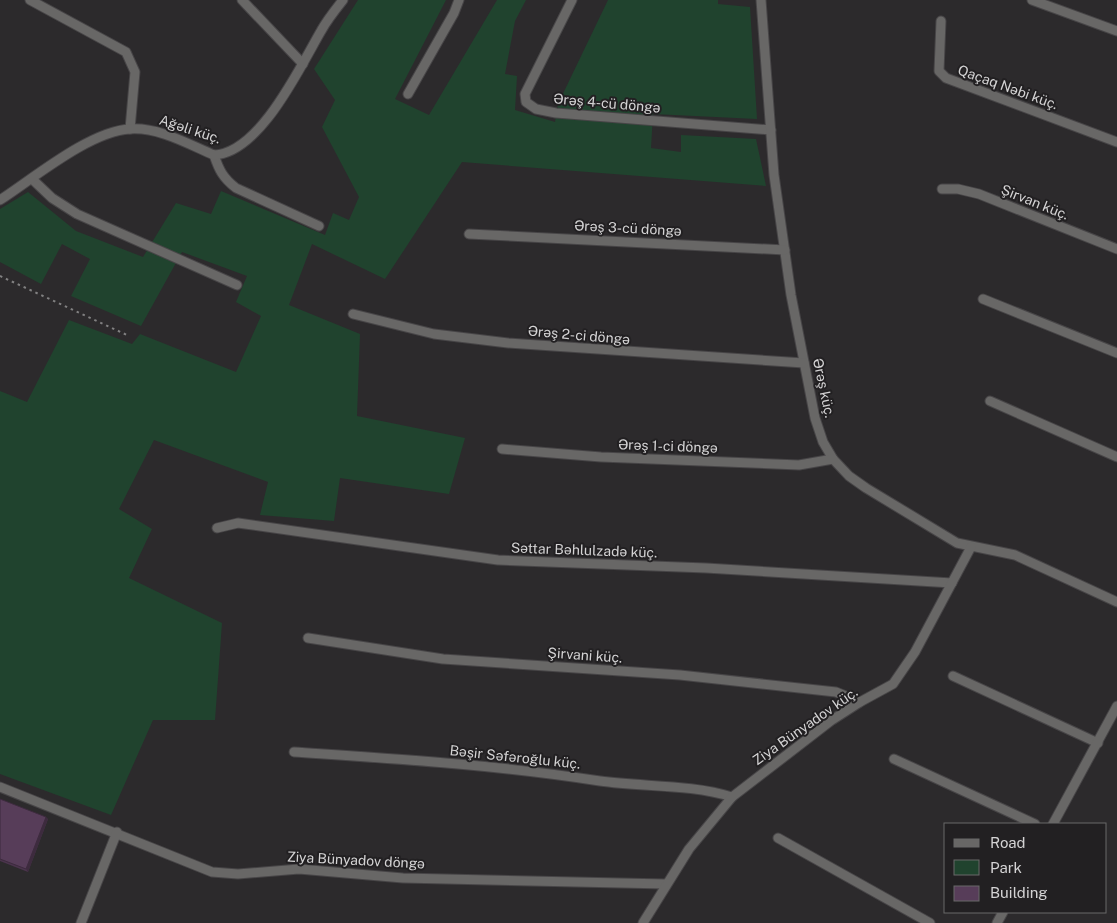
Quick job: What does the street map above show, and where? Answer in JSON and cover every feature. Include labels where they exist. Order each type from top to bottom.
[{"type":"street","points":[[30,0],[126,52],[135,72],[130,129]]},
{"type":"street","points":[[242,0],[302,64]]},
{"type":"street","name":"Ağəli küç.","points":[[0,200],[93,139],[130,129],[151,131],[169,136],[214,155],[234,150],[264,121],[281,100],[322,30],[343,0]]},
{"type":"street","points":[[408,94],[454,14],[459,0]]},
{"type":"street","name":"Ərəş 4-cü döngə","points":[[572,0],[525,94],[526,102],[536,109],[556,114],[771,130]]},
{"type":"street","name":"Ərəş küç.","points":[[761,0],[774,175],[785,250],[815,418],[823,442],[833,459],[849,476],[866,488],[940,534],[971,547],[988,548],[1016,556],[1117,602]]},
{"type":"street","points":[[1032,0],[1117,32]]},
{"type":"street","name":"Qaçaq Nəbi küç.","points":[[941,21],[939,71],[946,78],[1117,142]]},
{"type":"street","points":[[214,155],[225,180],[236,188],[319,226]]},
{"type":"street","points":[[32,179],[52,198],[77,214],[237,286]]},
{"type":"street","name":"Şirvan küç.","points":[[942,189],[958,189],[979,194],[1117,249]]},
{"type":"street","name":"Ərəş 3-cü döngə","points":[[469,234],[785,250]]},
{"type":"street","points":[[983,298],[1117,353]]},
{"type":"street","name":"Ərəş 2-ci döngə","points":[[353,314],[434,334],[508,343],[804,363]]},
{"type":"street","points":[[990,400],[1117,457]]},
{"type":"street","name":"Ərəş 1-ci döngə","points":[[502,449],[601,457],[799,465],[833,459]]},
{"type":"street","name":"Səttar Bəhlulzadə küç.","points":[[217,528],[238,524],[498,560],[706,568],[952,583]]},
{"type":"street","name":"Ziya Bünyadov küç.","points":[[643,923],[689,849],[732,797],[860,702],[882,692],[902,674],[971,547]]},
{"type":"street","name":"Şirvani küç.","points":[[308,638],[423,657],[680,675],[836,692],[860,702]]},
{"type":"street","points":[[953,676],[1098,742]]},
{"type":"street","points":[[1055,823],[1117,706]]},
{"type":"street","name":"Bəşir Səfəroğlu küç.","points":[[294,752],[544,771],[732,797]]},
{"type":"street","points":[[894,759],[1033,823]]},
{"type":"street","name":"Ziya Bünyadov döngə","points":[[0,787],[117,832],[212,872],[238,874],[299,869],[403,878],[666,884]]},
{"type":"street","points":[[81,923],[117,832]]},
{"type":"street","points":[[778,838],[930,923]]},
{"type":"path","points":[[0,276],[127,335]]},
{"type":"green space","points":[[358,0],[446,0],[395,99],[429,115],[497,0],[526,0],[515,21],[505,74],[517,76],[515,110],[555,122],[558,104],[608,0],[718,0],[718,4],[750,7],[757,119],[653,114],[651,148],[681,152],[681,135],[756,139],[766,186],[462,162],[385,279],[312,244],[289,305],[360,334],[357,416],[465,438],[449,494],[340,478],[334,521],[260,515],[268,482],[154,440],[119,509],[152,529],[129,578],[222,623],[215,720],[153,720],[111,815],[0,774],[0,391],[27,402],[69,320],[132,344],[140,334],[236,372],[261,316],[236,302],[247,276],[182,252],[141,326],[71,296],[90,259],[62,244],[41,284],[0,262],[0,209],[28,192],[76,231],[143,257],[176,203],[211,214],[221,191],[325,235],[333,213],[349,220],[359,197],[322,127],[335,100],[314,69]]},
{"type":"building","points":[[0,799],[46,817],[26,869],[0,859]]}]
